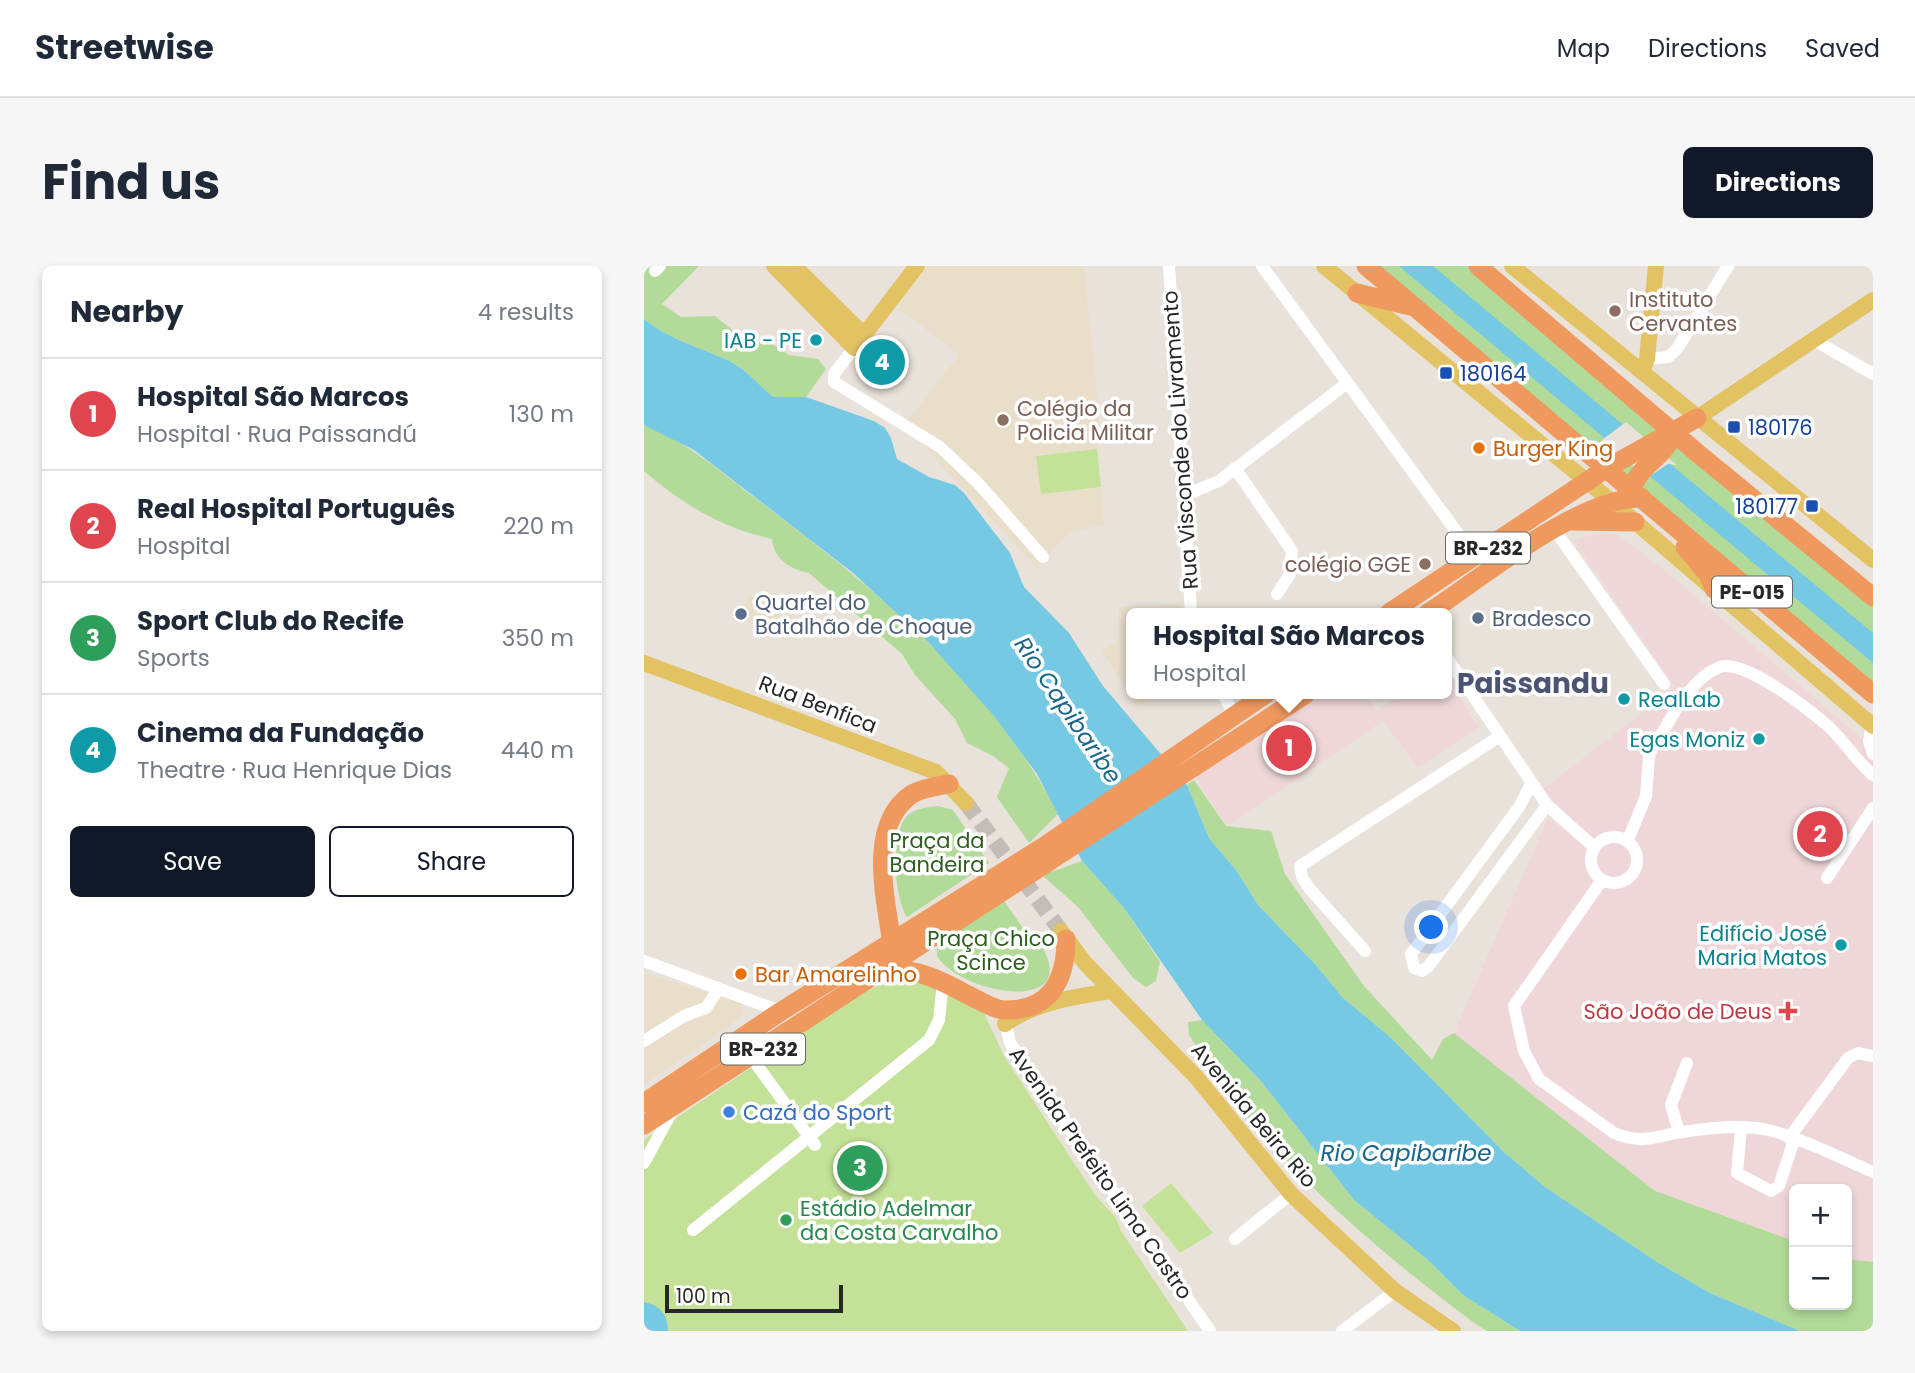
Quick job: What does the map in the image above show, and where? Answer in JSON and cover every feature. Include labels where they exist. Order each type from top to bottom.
[{"type":"highway","name":"PE-015","points":[[1366,266],[1612,466],[1670,523],[1873,694]]},
{"type":"highway","points":[[1478,266],[1668,437],[1863,580],[1873,597]]},
{"type":"highway","points":[[1357,293],[1416,308]]},
{"type":"highway","name":"BR-232","points":[[1397,608],[1612,466],[1668,437],[1697,418]]},
{"type":"highway","points":[[1636,489],[1668,437]]},
{"type":"highway","name":"BR-232","points":[[1436,608],[1562,525],[1636,489]]},
{"type":"highway","points":[[1562,525],[1635,522]]},
{"type":"highway","points":[[1670,523],[1676,537],[1708,574],[1714,589]]},
{"type":"highway","name":"BR-232","points":[[1175,768],[1234,714],[1258,699]]},
{"type":"highway","name":"BR-232","points":[[644,1125],[880,970],[1048,852],[1175,768],[1297,699]]},
{"type":"highway","points":[[891,944],[882,858],[885,840],[896,814],[907,798],[915,792],[949,783]]},
{"type":"highway","name":"BR-232","points":[[644,1103],[780,1012],[1048,852]]},
{"type":"highway","points":[[880,970],[913,970],[943,982],[1004,1017],[1038,1002],[1060,983],[1063,935]]},
{"type":"main road","points":[[774,266],[859,342]]},
{"type":"main road","points":[[794,266],[859,342]]},
{"type":"main road","points":[[859,342],[917,266]]},
{"type":"main road","points":[[1324,266],[1611,501],[1873,726]]},
{"type":"main road","points":[[1512,266],[1644,365],[1697,418],[1873,560]]},
{"type":"main road","points":[[1644,365],[1656,266]]},
{"type":"main road","points":[[1697,418],[1873,300]]},
{"type":"main road","name":"Rua Benfica","points":[[644,663],[936,772],[966,803]]},
{"type":"main road","name":"Avenida Beira Rio","points":[[1063,935],[1111,991],[1197,1077],[1291,1194],[1395,1291],[1453,1331]]},
{"type":"main road","points":[[1004,1017],[1075,996],[1111,991]]},
{"type":"street","name":"Rua Visconde do Livramento","points":[[1169,266],[1192,608]]},
{"type":"street","points":[[1262,266],[1346,384],[1475,556]]},
{"type":"street","points":[[1644,365],[1668,357],[1677,349],[1728,266]]},
{"type":"street","points":[[1814,340],[1873,374]]},
{"type":"street","points":[[859,342],[833,377],[838,386],[940,447],[978,483],[1043,557]]},
{"type":"street","points":[[1183,496],[1219,481],[1346,384]]},
{"type":"street","points":[[1235,468],[1292,551],[1290,574],[1277,594]]},
{"type":"street","points":[[1562,525],[1664,684]]},
{"type":"street","points":[[1452,664],[1547,805],[1594,847]]},
{"type":"street","points":[[1628,840],[1646,796],[1652,749],[1697,683],[1721,666],[1736,666],[1752,674],[1806,709],[1828,726],[1873,775]]},
{"type":"street","points":[[1226,699],[1234,714]]},
{"type":"street","points":[[1873,726],[1869,741],[1873,754]]},
{"type":"street","points":[[1365,951],[1309,888],[1302,877],[1300,866],[1500,736]]},
{"type":"street","points":[[1531,784],[1519,807],[1411,954],[1410,961],[1414,968],[1422,971],[1428,967],[1547,805]]},
{"type":"street","points":[[1826,877],[1873,808]]},
{"type":"street","points":[[1611,836],[1628,840],[1637,853],[1636,869],[1618,883],[1602,880],[1592,868],[1594,847],[1611,836]]},
{"type":"street","points":[[1602,880],[1514,1006],[1524,1051],[1539,1079],[1614,1133],[1634,1140],[1665,1138],[1679,1132],[1768,1130],[1873,1172]]},
{"type":"street","points":[[644,961],[780,1012],[806,1019]]},
{"type":"street","points":[[694,1230],[812,1142],[929,1040],[939,1020],[943,982]]},
{"type":"street","points":[[644,1041],[684,1016],[706,1008],[719,988]]},
{"type":"street","points":[[747,999],[760,1025]]},
{"type":"street","name":"Avenida Prefeito Lima Castro","points":[[1004,1017],[1010,1043],[1210,1331]]},
{"type":"street","points":[[1741,1129],[1735,1168],[1737,1173],[1772,1191],[1779,1186],[1791,1139],[1848,1058],[1858,1053],[1873,1056]]},
{"type":"street","points":[[751,1056],[812,1142]]},
{"type":"street","points":[[1679,1132],[1671,1105],[1687,1063]]},
{"type":"street","points":[[644,1163],[675,1105]]},
{"type":"street","points":[[1235,1239],[1291,1194]]},
{"type":"street","points":[[1342,1331],[1395,1291]]},
{"type":"shaded area","name":"Colégio da Policia Militar","points":[[927,266],[1084,266],[1099,415],[1097,449],[1104,524],[1069,533],[1037,568],[904,425],[959,355],[897,307]]},
{"type":"shaded area","points":[[1615,533],[1662,568],[1873,748],[1873,1262],[1852,1260],[1852,1184],[1789,1184],[1789,1239],[1655,1191],[1454,1033],[1548,818],[1561,827],[1569,820],[1557,812],[1561,808],[1542,790],[1675,687],[1574,541],[1592,535]]},
{"type":"shaded area","points":[[750,595],[800,619],[787,641],[738,617]]},
{"type":"shaded area","points":[[1179,604],[1179,608],[1126,608],[1126,689],[1101,650],[1119,641],[1119,607]]},
{"type":"shaded area","points":[[1452,683],[1478,727],[1418,768],[1383,721],[1227,826],[1195,777],[1314,699],[1369,699],[1377,711],[1395,699],[1452,699]]},
{"type":"shaded area","points":[[1133,699],[1152,699],[1138,707]]},
{"type":"shaded area","points":[[644,973],[739,1002],[744,1010],[740,1018],[644,1084]]},
{"type":"green space","points":[[644,266],[699,266],[662,304],[681,317],[715,316],[747,342],[769,342],[789,355],[818,359],[826,369],[806,397],[773,397],[734,363],[674,338],[644,319]]},
{"type":"green space","points":[[1366,266],[1478,266],[1873,601],[1873,694]]},
{"type":"green space","points":[[644,425],[675,440],[704,459],[845,568],[927,641],[965,681],[1031,767],[1058,814],[1029,843],[997,797],[1009,768],[993,756],[967,743],[955,719],[915,675],[902,654],[809,573],[784,562],[776,552],[772,539],[736,528],[704,513],[673,494],[644,471]]},
{"type":"green space","points":[[1097,449],[1101,487],[1041,494],[1036,456]]},
{"type":"green space","points":[[1194,780],[1226,826],[1271,831],[1285,874],[1364,986],[1432,1060],[1443,1039],[1454,1033],[1655,1191],[1789,1239],[1789,1310],[1852,1310],[1852,1260],[1873,1262],[1873,1331],[1800,1331],[1710,1293],[1657,1262],[1545,1187],[1505,1153],[1389,1036],[1342,997],[1316,965],[1258,905],[1236,870],[1209,838],[1187,785]]},
{"type":"green space","name":"Praça da Bandeira","points":[[938,806],[953,810],[989,863],[907,917],[897,881],[898,836],[910,813]]},
{"type":"green space","points":[[1082,861],[1124,908],[1160,962],[1156,981],[1146,987],[1133,978],[1078,907],[1042,875]]},
{"type":"green space","name":"Praça Chico Scince","points":[[1002,898],[1038,950],[1043,948],[1050,969],[1045,983],[1031,990],[990,988],[968,980],[950,969],[937,956],[937,945]]},
{"type":"green space","points":[[892,978],[923,981],[983,1011],[1004,1056],[1095,1195],[1116,1218],[1121,1231],[1188,1331],[644,1331],[644,1140],[854,998]]},
{"type":"green space","points":[[1202,1020],[1260,1080],[1354,1200],[1428,1260],[1463,1295],[1520,1331],[1487,1331],[1477,1325],[1396,1262],[1319,1194],[1249,1118],[1189,1035],[1188,1022]]},
{"type":"green space","points":[[1171,1183],[1213,1233],[1180,1253],[1142,1206]]},
{"type":"water","points":[[1399,266],[1433,266],[1873,633],[1873,663]]},
{"type":"water","name":"Rio Capibaribe","points":[[644,319],[674,338],[734,363],[773,397],[806,397],[874,421],[885,428],[897,459],[929,477],[955,485],[1010,553],[1024,587],[1069,633],[1103,686],[1187,785],[1209,838],[1236,870],[1258,905],[1316,965],[1342,997],[1389,1036],[1505,1153],[1545,1187],[1657,1262],[1710,1293],[1800,1331],[1520,1331],[1463,1295],[1428,1260],[1354,1200],[1260,1080],[1202,1020],[1124,908],[1082,861],[1037,774],[994,716],[929,643],[853,573],[694,450],[644,425]]},
{"type":"water","points":[[644,1302],[662,1312],[668,1331],[644,1331]]},
{"type":"pier","points":[[1626,422],[1677,465],[1668,464],[1647,478],[1602,440]]},
{"type":"tunnel","points":[[966,803],[1061,931]]},
{"type":"place","name":"Instituto Cervantes","points":[[1615,311]]},
{"type":"place","name":"IAB - PE","points":[[816,340]]},
{"type":"place","name":"Cinema da Fundação","points":[[882,362]]},
{"type":"place","name":"180164","points":[[1446,373]]},
{"type":"place","name":"Colégio da Policia Militar","points":[[1003,420]]},
{"type":"place","name":"180176","points":[[1734,427]]},
{"type":"place","name":"Burger King","points":[[1479,448]]},
{"type":"place","name":"180177","points":[[1812,506]]},
{"type":"place","name":"colégio GGE","points":[[1425,564]]},
{"type":"place","name":"Quartel do Batalhão de Choque","points":[[741,614]]},
{"type":"place","name":"Bradesco","points":[[1478,618]]},
{"type":"place","name":"RealLab","points":[[1624,699]]},
{"type":"place","name":"Egas Moniz","points":[[1759,739]]},
{"type":"place","name":"Hospital São Marcos","points":[[1289,748]]},
{"type":"place","name":"Real Hospital Português","points":[[1820,834]]},
{"type":"place","name":"Edifício José Maria Matos","points":[[1841,945]]},
{"type":"place","name":"Bar Amarelinho","points":[[741,974]]},
{"type":"place","name":"São João de Deus","points":[[1788,1011]]},
{"type":"place","name":"Cazá do Sport","points":[[729,1112]]},
{"type":"place","name":"Sport Club do Recife","points":[[860,1168]]},
{"type":"place","name":"Estádio Adelmar da Costa Carvalho","points":[[786,1220]]},
{"type":"district","name":"Paissandu","points":[[1533,683]]}]
